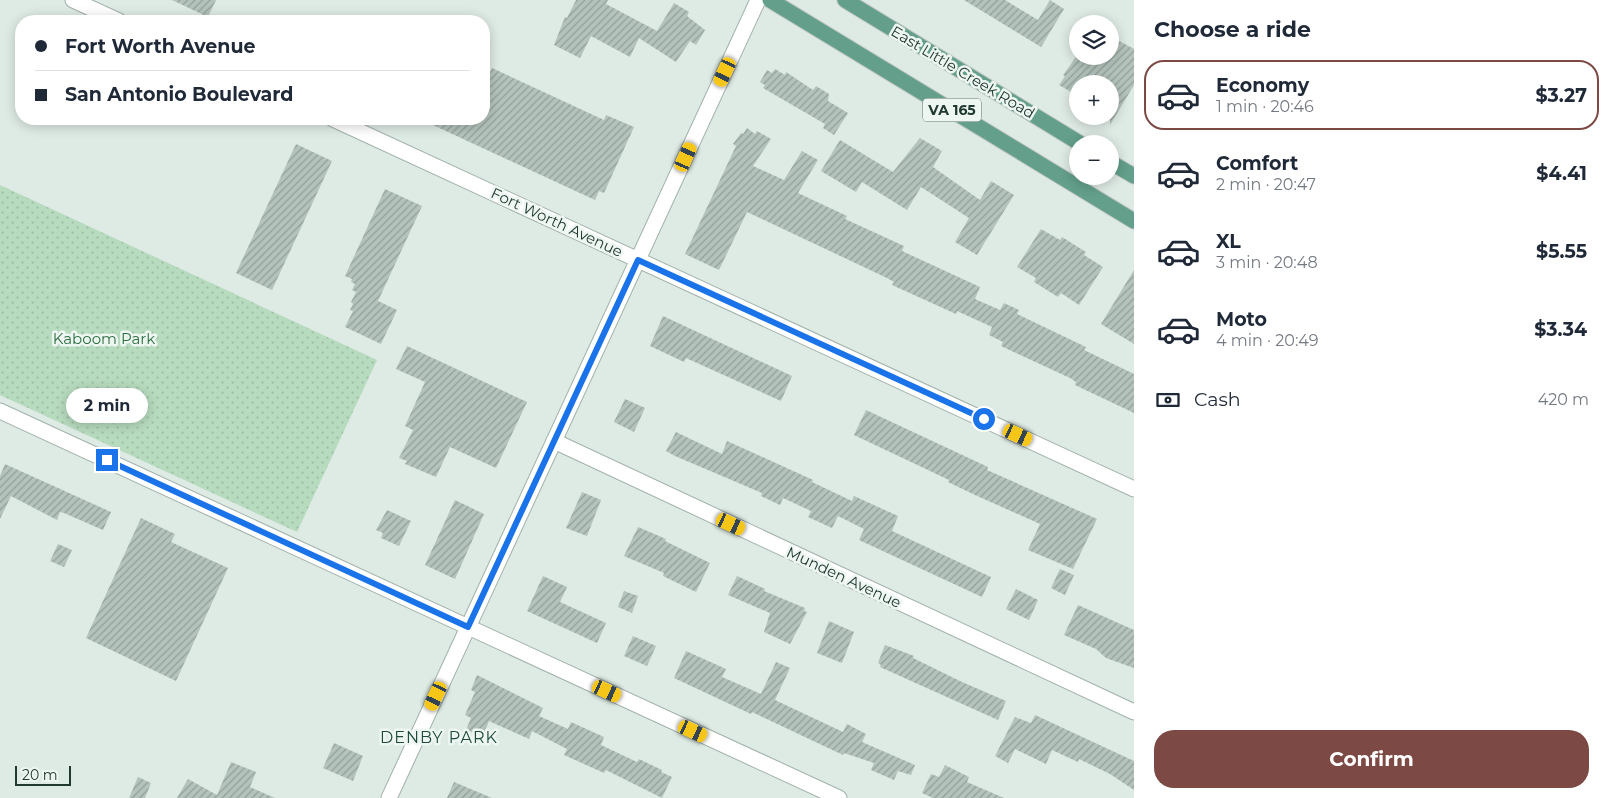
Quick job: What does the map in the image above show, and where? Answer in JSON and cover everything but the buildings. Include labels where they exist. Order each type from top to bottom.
[{"type":"main road","name":"VA 165","points":[[770,0],[1134,221]]},
{"type":"main road","name":"East Little Creek Road","points":[[845,0],[1069,137]]},
{"type":"main road","points":[[1119,167],[1134,176]]},
{"type":"street","points":[[73,0],[106,15]]},
{"type":"street","points":[[389,798],[758,0]]},
{"type":"street","name":"Fort Worth Avenue","points":[[346,125],[1134,489]]},
{"type":"street","points":[[0,410],[839,798]]},
{"type":"street","name":"Munden Avenue","points":[[554,441],[1134,712]]},
{"type":"green space","name":"Kaboom Park","points":[[0,185],[377,360],[297,532],[0,395]]},
{"type":"district","name":"DENBY PARK","points":[[439,737]]},
{"type":"route","points":[[107,460],[468,627],[638,260],[984,419]]}]
